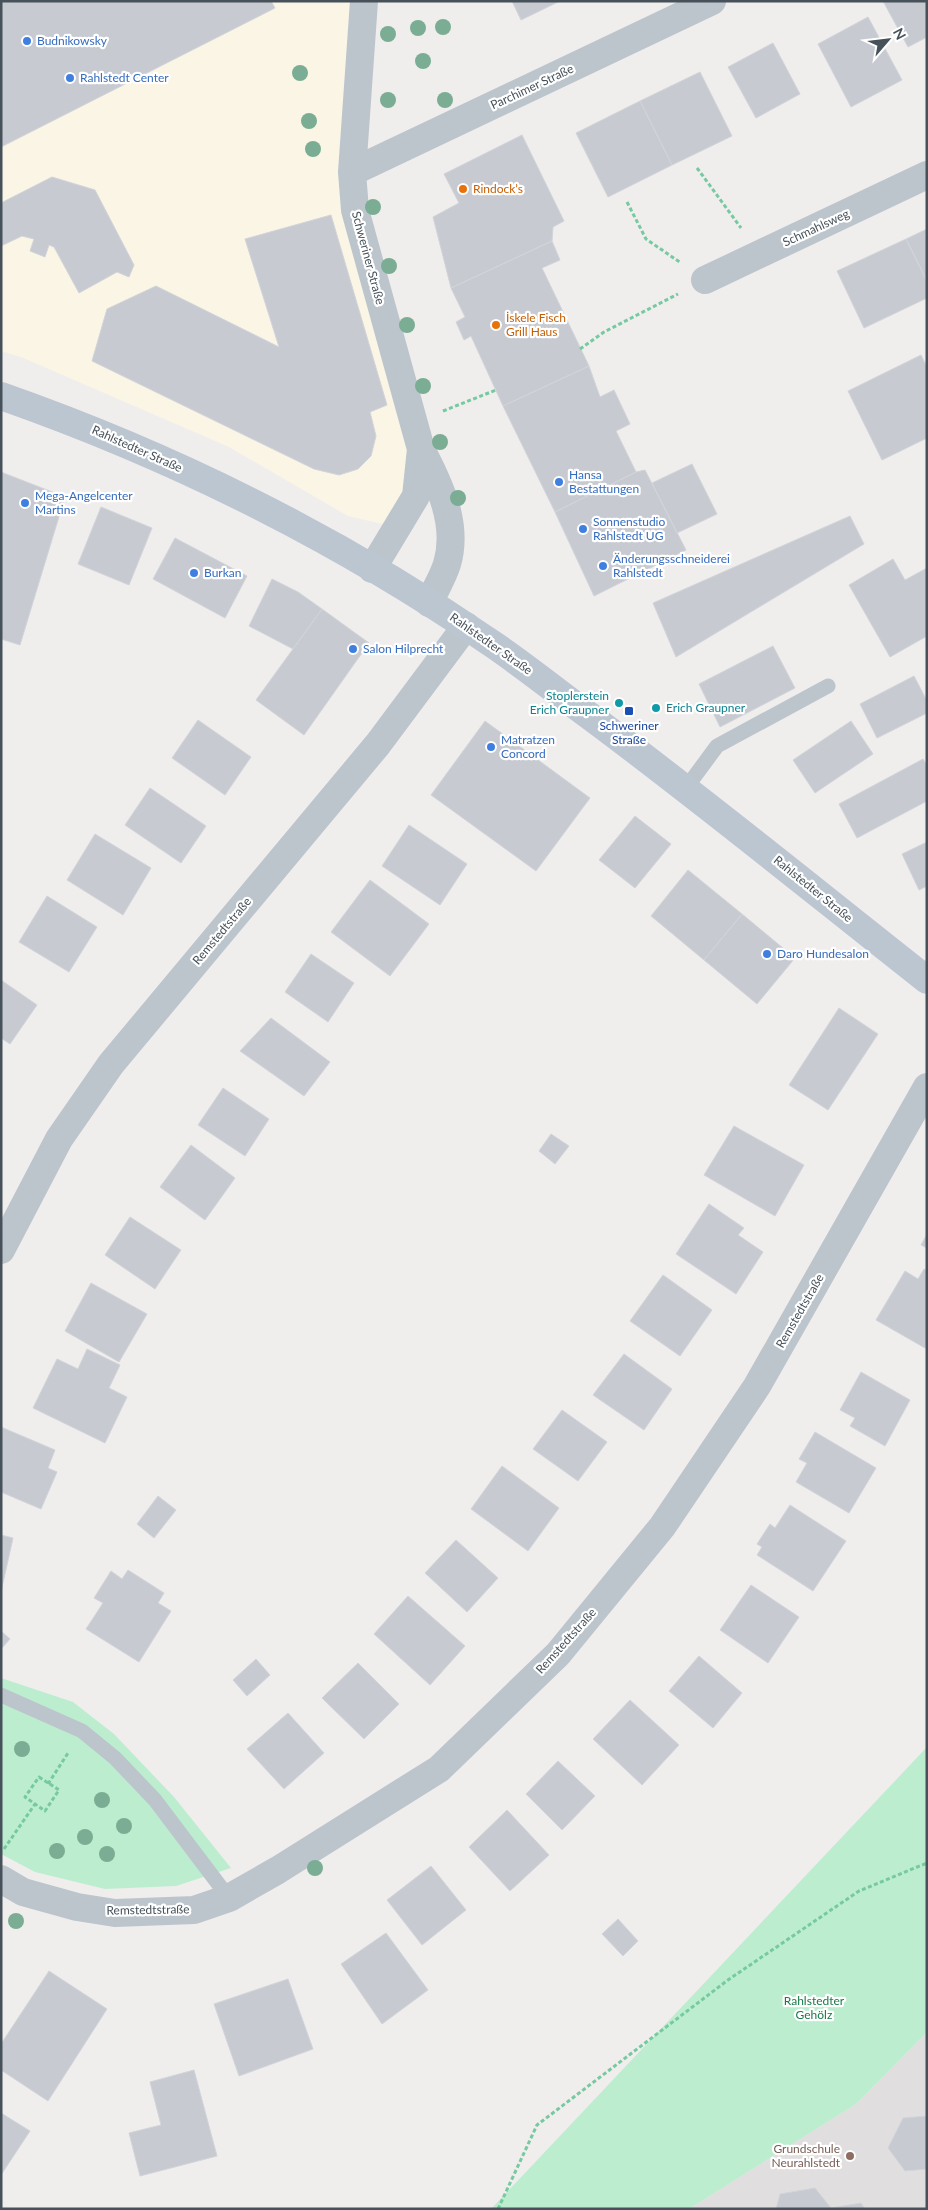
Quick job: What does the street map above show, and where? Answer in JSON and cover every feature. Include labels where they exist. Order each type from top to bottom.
[{"type":"main road","name":"Rahlstedter Straße","points":[[1,396],[95,430],[250,501],[372,568],[466,626],[521,664],[686,788],[927,980]]},
{"type":"street","name":"Schweriner Straße","points":[[364,1],[352,172],[355,210],[421,449],[438,482],[446,504],[450,538],[447,564],[429,603]]},
{"type":"street","name":"Parchimer Straße","points":[[352,172],[712,1]]},
{"type":"street","name":"Schmahlsweg","points":[[705,280],[927,175]]},
{"type":"street","name":"Schweriner Straße","points":[[372,568],[416,496],[421,449]]},
{"type":"street","name":"Remstedtstraße","points":[[1,1250],[59,1139],[111,1064],[378,744],[466,626]]},
{"type":"street","name":"Remstedtstraße","points":[[1,1879],[24,1892],[77,1907],[115,1913],[194,1910],[229,1898],[278,1870],[439,1769],[558,1654],[662,1527],[757,1386],[927,1086]]},
{"type":"lane","points":[[686,788],[717,746],[828,686]]},
{"type":"lane","points":[[1,1695],[82,1731],[116,1758],[155,1800],[229,1898]]},
{"type":"path","points":[[697,168],[760,254]]},
{"type":"path","points":[[580,349],[604,332],[705,280],[646,239],[627,202]]},
{"type":"path","points":[[414,423],[496,390]]},
{"type":"path","points":[[48,1784],[82,1731]]},
{"type":"path","points":[[39,1777],[59,1790],[45,1811],[35,1804],[25,1797],[39,1777]]},
{"type":"path","points":[[1,1854],[35,1804]]},
{"type":"path","points":[[498,2209],[537,2125],[728,1980],[850,1896],[927,1863]]},
{"type":"shaded area","points":[[1,1],[374,1],[357,191],[433,464],[409,516],[382,524],[348,516],[229,447],[21,357],[1,351]]},
{"type":"shaded area","name":"Grundschule Neurahlstedt","points":[[927,2032],[927,2209],[689,2209],[856,2104]]},
{"type":"green space","points":[[1,1678],[73,1702],[114,1734],[174,1797],[231,1868],[176,1886],[105,1889],[35,1872],[1,1854]]},
{"type":"green space","name":"Rahlstedter Gehölz","points":[[927,1747],[927,2032],[856,2104],[689,2209],[491,2209]]},
{"type":"building","name":"Rahlstedt Center","points":[[1,1],[271,1],[275,8],[1,147]]},
{"type":"building","points":[[512,1],[560,1],[521,20]]},
{"type":"building","points":[[883,1],[927,1],[927,37],[908,47]]},
{"type":"building","points":[[868,17],[902,80],[851,107],[818,44]]},
{"type":"building","points":[[773,43],[800,94],[756,118],[728,67]]},
{"type":"building","points":[[700,72],[732,136],[672,165],[640,101]]},
{"type":"building","points":[[640,101],[672,165],[608,197],[576,133]]},
{"type":"building","points":[[522,135],[564,221],[553,227],[552,241],[451,288],[433,217],[459,203],[444,174]]},
{"type":"building","points":[[52,177],[95,190],[134,265],[129,277],[117,272],[79,293],[54,247],[49,245],[45,257],[30,251],[34,239],[22,236],[1,246],[1,203]]},
{"type":"building","points":[[331,215],[387,405],[370,412],[376,436],[371,456],[358,469],[339,475],[314,469],[92,361],[107,309],[156,286],[279,347],[245,239]]},
{"type":"building","points":[[927,229],[927,281],[906,239]]},
{"type":"building","points":[[906,239],[927,281],[927,298],[864,328],[837,271]]},
{"type":"building","points":[[552,241],[560,260],[542,268],[589,366],[503,406],[471,336],[464,340],[456,322],[465,317],[451,288]]},
{"type":"building","points":[[921,355],[927,367],[927,438],[882,460],[848,391]]},
{"type":"building","points":[[589,366],[600,397],[614,390],[630,424],[616,431],[636,472],[555,512],[503,406]]},
{"type":"building","points":[[692,464],[717,514],[677,533],[652,483]]},
{"type":"building","points":[[645,470],[686,550],[594,596],[555,512],[636,472]]},
{"type":"building","points":[[1,472],[65,497],[20,645],[1,639]]},
{"type":"building","points":[[101,507],[152,528],[129,585],[78,564]]},
{"type":"building","points":[[850,516],[864,544],[676,657],[653,603]]},
{"type":"building","points":[[175,538],[247,576],[225,618],[153,579]]},
{"type":"building","points":[[893,559],[905,580],[927,568],[927,636],[890,657],[849,585]]},
{"type":"building","points":[[272,579],[298,592],[322,609],[293,649],[249,626]]},
{"type":"building","points":[[322,609],[369,643],[304,735],[256,700]]},
{"type":"building","points":[[773,646],[795,688],[720,727],[699,684]]},
{"type":"building","points":[[914,676],[927,701],[927,713],[877,738],[860,704]]},
{"type":"building","points":[[198,720],[251,757],[225,795],[172,758]]},
{"type":"building","points":[[485,721],[590,798],[536,871],[431,795]]},
{"type":"building","points":[[851,721],[873,754],[815,793],[793,760]]},
{"type":"building","points":[[923,759],[927,765],[927,801],[857,838],[839,804]]},
{"type":"building","points":[[150,788],[206,826],[181,863],[125,825]]},
{"type":"building","points":[[635,816],[671,844],[635,888],[599,860]]},
{"type":"building","points":[[409,825],[467,864],[440,905],[382,866]]},
{"type":"building","points":[[95,834],[151,868],[123,915],[67,880]]},
{"type":"building","points":[[927,842],[927,886],[919,890],[902,854]]},
{"type":"building","points":[[688,870],[742,914],[704,960],[651,916]]},
{"type":"building","points":[[370,880],[429,924],[390,976],[331,932]]},
{"type":"building","points":[[47,896],[97,927],[69,972],[19,942]]},
{"type":"building","points":[[742,914],[795,958],[757,1004],[704,960]]},
{"type":"building","points":[[311,954],[354,983],[328,1022],[285,992]]},
{"type":"building","points":[[1,980],[37,1005],[10,1044],[1,1038]]},
{"type":"building","points":[[839,1008],[878,1034],[828,1110],[789,1085]]},
{"type":"building","points":[[271,1018],[330,1062],[304,1096],[240,1051]]},
{"type":"building","points":[[223,1088],[269,1119],[245,1156],[198,1125]]},
{"type":"building","points":[[734,1126],[804,1165],[775,1216],[704,1175]]},
{"type":"building","points":[[551,1134],[569,1146],[555,1164],[539,1151]]},
{"type":"building","points":[[191,1145],[235,1178],[205,1220],[160,1187]]},
{"type":"building","points":[[709,1204],[744,1228],[738,1235],[763,1252],[736,1294],[676,1254]]},
{"type":"building","points":[[130,1217],[181,1250],[155,1289],[105,1255]]},
{"type":"building","points":[[927,1234],[927,1248],[921,1245]]},
{"type":"building","points":[[924,1269],[927,1271],[927,1345],[925,1348],[876,1320],[905,1271],[918,1279]]},
{"type":"building","points":[[663,1275],[712,1310],[680,1356],[630,1321]]},
{"type":"building","points":[[91,1283],[147,1314],[119,1362],[65,1331]]},
{"type":"building","points":[[87,1349],[120,1365],[109,1388],[127,1397],[105,1443],[33,1408],[57,1359],[78,1369]]},
{"type":"building","points":[[624,1354],[672,1389],[644,1430],[593,1395]]},
{"type":"building","points":[[861,1372],[910,1400],[885,1446],[850,1426],[855,1418],[840,1410]]},
{"type":"building","points":[[562,1410],[607,1442],[578,1481],[533,1449]]},
{"type":"building","points":[[1,1427],[55,1450],[48,1468],[57,1472],[41,1509],[1,1492]]},
{"type":"building","points":[[815,1432],[876,1468],[849,1513],[796,1482],[807,1463],[799,1459]]},
{"type":"building","points":[[502,1466],[559,1508],[528,1551],[471,1509]]},
{"type":"building","points":[[158,1496],[176,1510],[154,1538],[137,1524]]},
{"type":"building","points":[[790,1505],[846,1541],[813,1591],[757,1555],[762,1547],[757,1544],[770,1524],[775,1528]]},
{"type":"building","points":[[1,1535],[13,1538],[1,1592]]},
{"type":"building","points":[[456,1540],[498,1578],[467,1612],[425,1573]]},
{"type":"building","points":[[128,1570],[164,1593],[158,1603],[171,1611],[139,1662],[86,1629],[103,1603],[94,1598],[111,1571],[122,1579]]},
{"type":"building","points":[[751,1585],[799,1617],[768,1663],[720,1630]]},
{"type":"building","points":[[408,1596],[465,1646],[430,1685],[374,1634]]},
{"type":"building","points":[[1,1631],[10,1639],[1,1649]]},
{"type":"building","points":[[699,1656],[742,1693],[713,1728],[669,1691]]},
{"type":"building","points":[[256,1659],[270,1675],[247,1696],[233,1680]]},
{"type":"building","points":[[358,1663],[399,1704],[364,1739],[322,1698]]},
{"type":"building","points":[[630,1700],[679,1745],[642,1785],[593,1739]]},
{"type":"building","points":[[288,1713],[324,1753],[284,1789],[247,1749]]},
{"type":"building","points":[[558,1761],[595,1796],[562,1830],[526,1794]]},
{"type":"building","points":[[507,1810],[549,1855],[510,1891],[469,1847]]},
{"type":"building","points":[[431,1866],[466,1910],[422,1945],[387,1900]]},
{"type":"building","points":[[618,1919],[638,1941],[623,1956],[602,1934]]},
{"type":"building","points":[[386,1933],[428,1990],[382,2024],[341,1964]]},
{"type":"building","points":[[49,1971],[107,2009],[48,2101],[1,2070],[1,2044]]},
{"type":"building","points":[[288,1979],[313,2049],[239,2076],[214,2004]]},
{"type":"building","points":[[194,2070],[217,2156],[140,2176],[129,2133],[161,2125],[150,2082]]},
{"type":"building","points":[[1,2113],[30,2131],[1,2175]]},
{"type":"building","points":[[927,2116],[927,2169],[905,2171],[888,2148],[903,2118]]},
{"type":"building","points":[[815,2188],[831,2208],[861,2203],[865,2209],[776,2209],[780,2194]]},
{"type":"place","name":"Budnikowsky","points":[[27,41]]},
{"type":"place","name":"Rahlstedt Center","points":[[70,78]]},
{"type":"place","name":"Rindock’s","points":[[463,189]]},
{"type":"place","name":"İskele Fisch Grill Haus","points":[[496,325]]},
{"type":"place","name":"Hansa Bestattungen","points":[[559,482]]},
{"type":"place","name":"Mega-Angelcenter Martins","points":[[25,503]]},
{"type":"place","name":"Sonnenstudio Rahlstedt UG","points":[[583,529]]},
{"type":"place","name":"Änderungsschneiderei Rahlstedt","points":[[603,566]]},
{"type":"place","name":"Burkan","points":[[194,573]]},
{"type":"place","name":"Salon Hilprecht","points":[[353,649]]},
{"type":"place","name":"Stoplerstein Erich Graupner","points":[[619,703]]},
{"type":"place","name":"Erich Graupner","points":[[656,708]]},
{"type":"place","name":"Schweriner Straße","points":[[629,711]]},
{"type":"place","name":"Matratzen Concord","points":[[491,747]]},
{"type":"place","name":"Daro Hundesalon","points":[[767,954]]},
{"type":"place","name":"Grundschule Neurahlstedt","points":[[850,2156]]}]
